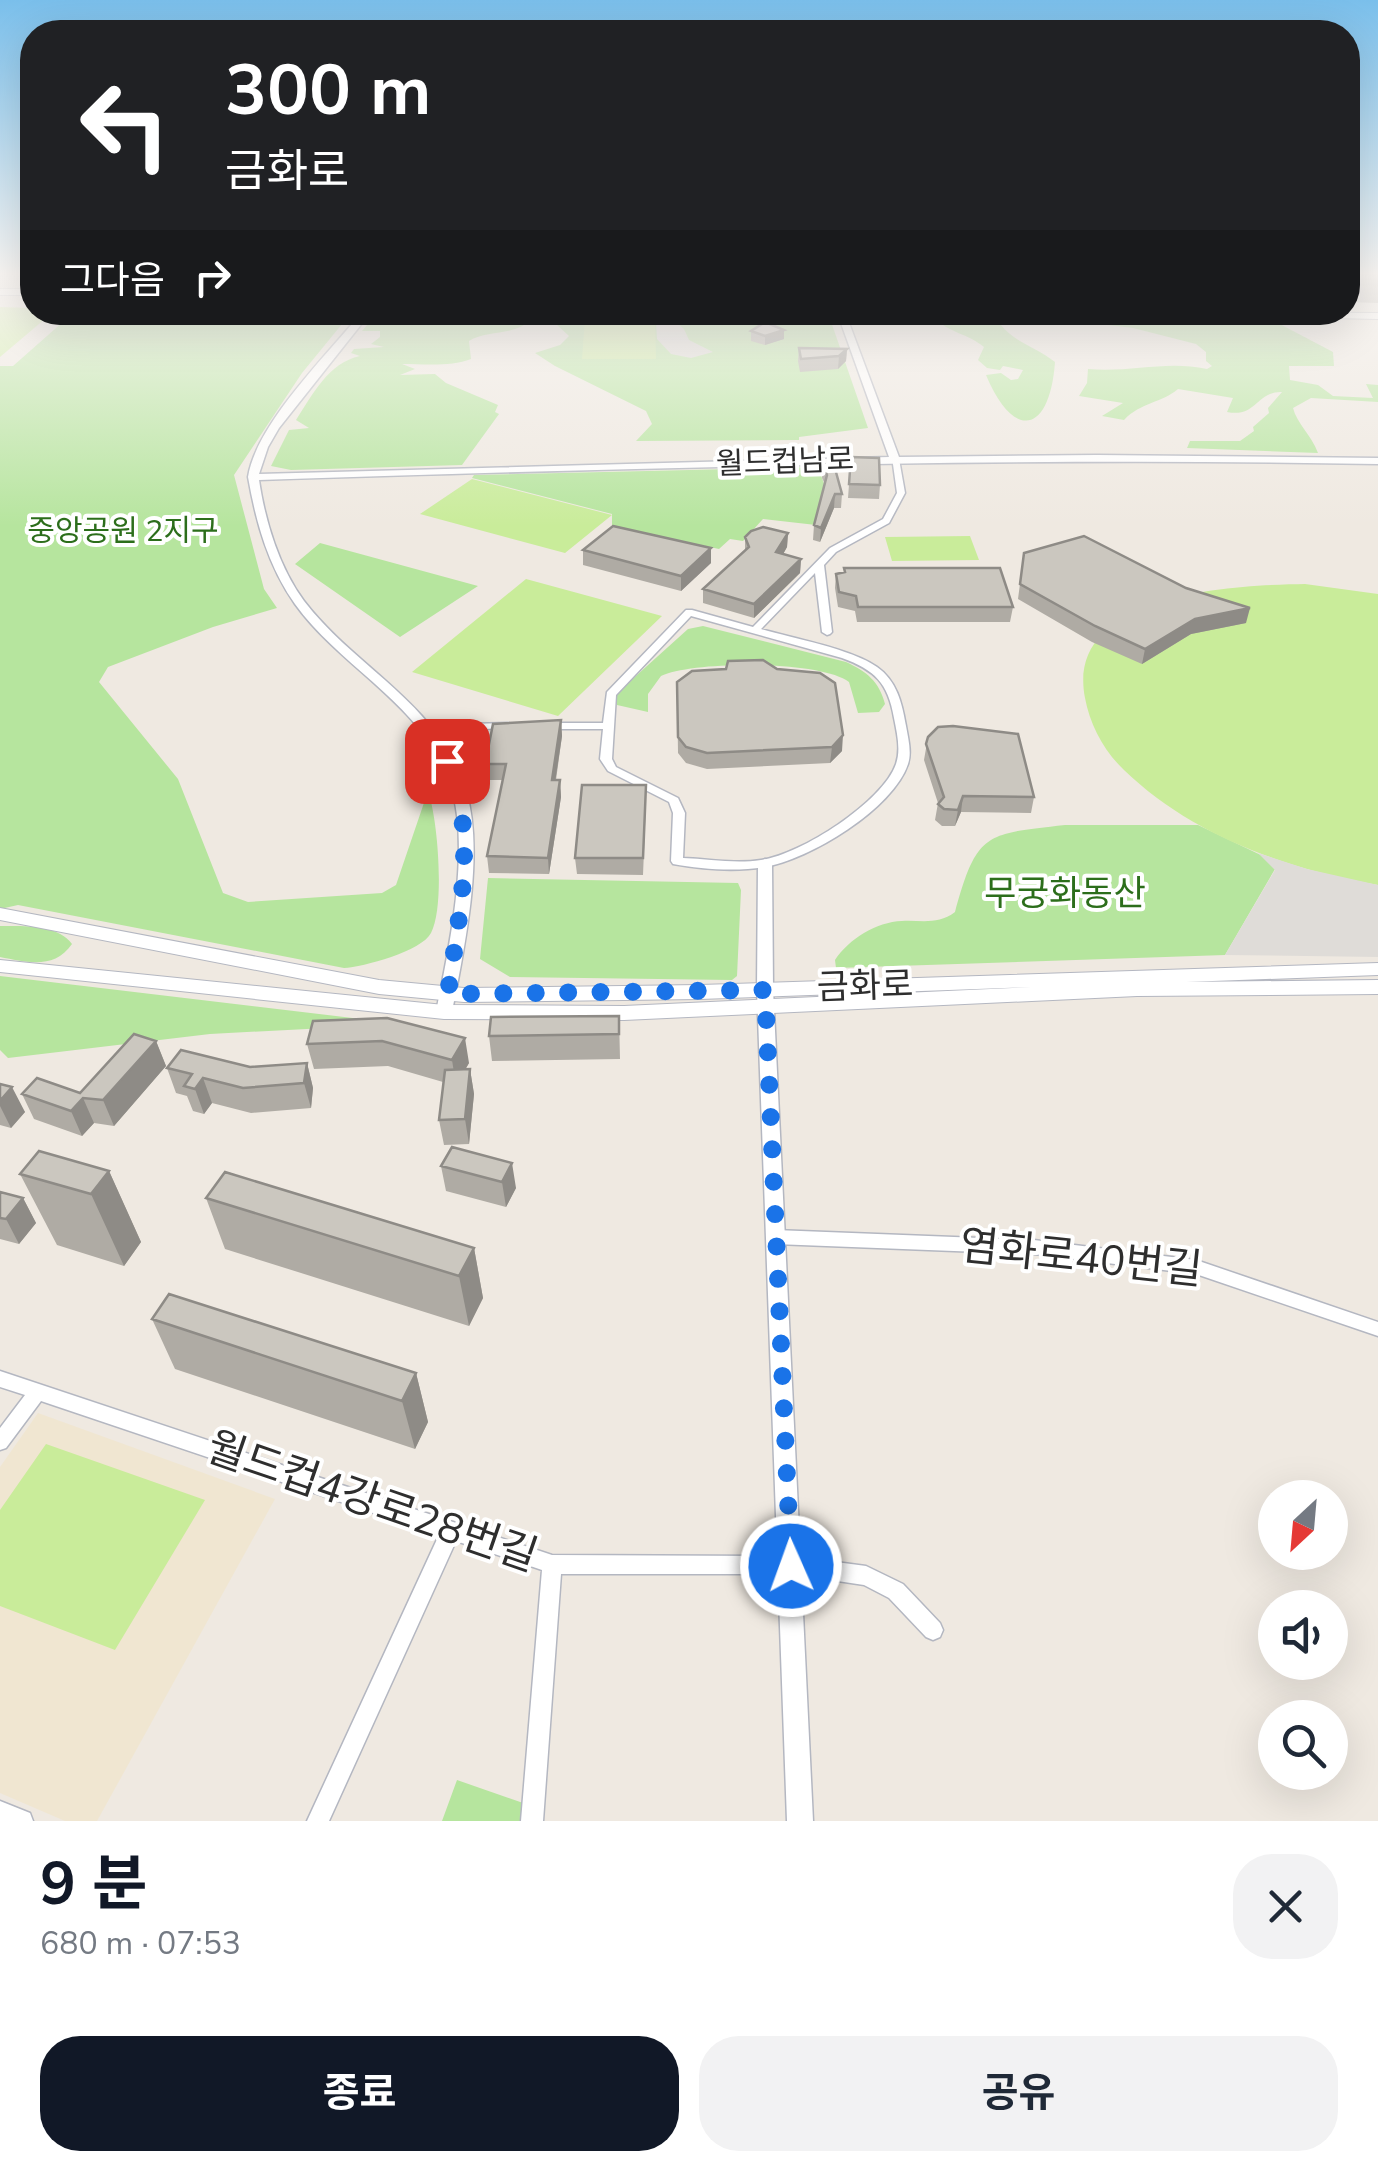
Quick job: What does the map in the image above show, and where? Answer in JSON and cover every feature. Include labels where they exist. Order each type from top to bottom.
[{"type":"main road","name":"금화로","points":[[0,914],[446,1003]]},
{"type":"main road","name":"금화로","points":[[0,966],[446,1003],[624,1013],[765,998],[1378,969]]},
{"type":"main road","name":"금화로","points":[[765,998],[1378,987]]},
{"type":"street","points":[[332,356],[276,428],[257,460],[253,476],[281,574],[322,628],[381,677],[431,728],[460,793],[465,856],[446,1003]]},
{"type":"street","points":[[755,630],[833,550],[886,521],[901,493],[895,460],[857,356]]},
{"type":"street","name":"월드컵남로","points":[[253,476],[895,460],[1166,457],[1378,461]]},
{"type":"street","points":[[819,565],[826,632]]},
{"type":"street","points":[[689,612],[755,630],[854,659],[880,672],[894,694],[903,753],[896,778],[855,820],[766,864],[677,861],[678,813],[674,800],[612,769],[606,759],[606,726],[614,688],[689,612]]},
{"type":"street","points":[[431,728],[522,726]]},
{"type":"street","points":[[540,726],[606,726]]},
{"type":"street","points":[[766,864],[765,998],[800,1821]]},
{"type":"street","name":"염화로40번길","points":[[775,1237],[1034,1247],[1196,1267],[1378,1328]]},
{"type":"street","name":"월드컵4강로28번길","points":[[0,1379],[552,1564],[791,1566],[842,1572],[878,1582],[906,1599],[933,1630]]},
{"type":"street","points":[[0,1442],[38,1391]]},
{"type":"street","points":[[318,1821],[451,1531]]},
{"type":"street","points":[[532,1821],[552,1564]]},
{"type":"street","points":[[0,1812],[22,1821]]},
{"type":"shaded area","points":[[1258,853],[1378,885],[1378,957],[1225,955],[1275,870]]},
{"type":"shaded area","points":[[38,1413],[275,1499],[97,1821],[65,1821],[0,1793],[0,1467]]},
{"type":"green space","name":"중앙공원 2지구","points":[[24,356],[316,356],[234,475],[264,589],[277,608],[213,627],[108,667],[99,682],[178,779],[223,893],[248,902],[382,893],[396,885],[428,791],[437,841],[439,884],[435,921],[425,940],[405,952],[344,968],[18,905],[0,909],[0,366],[13,366]]},
{"type":"green space","points":[[360,356],[471,356],[463,362],[446,364],[402,364],[415,369],[400,375],[435,374],[446,383],[498,405],[495,412],[499,414],[462,465],[291,470],[271,466],[289,430],[309,428],[296,420],[315,390],[339,365]]},
{"type":"green space","points":[[540,356],[843,356],[868,428],[799,440],[636,441],[652,424],[646,411]]},
{"type":"green space","points":[[582,356],[656,356],[656,359],[582,359]]},
{"type":"green space","points":[[980,356],[1045,356],[1055,362],[1052,386],[1038,415],[1029,420],[1019,419],[1008,411],[986,375],[1001,373],[1011,380],[1018,379],[1023,370],[987,368],[978,360]]},
{"type":"green space","points":[[1206,356],[1333,356],[1334,366],[1289,366],[1290,380],[1318,385],[1333,396],[1373,398],[1366,384],[1378,385],[1378,402],[1311,398],[1293,408],[1318,453],[1187,448],[1190,441],[1240,441],[1254,431],[1253,427],[1269,413],[1268,408],[1282,392],[1237,413],[1227,412],[1233,398],[1178,389],[1124,420],[1102,416],[1123,403],[1079,396],[1087,383],[1088,369],[1207,369],[1212,366]]},
{"type":"green space","points":[[818,467],[826,489],[816,525],[763,519],[743,541],[730,539],[719,549],[691,543],[687,547],[612,528],[612,514],[472,478],[474,475]]},
{"type":"green space","points":[[472,479],[612,515],[565,553],[420,514]]},
{"type":"green space","points":[[970,536],[979,560],[892,561],[885,537]]},
{"type":"green space","points":[[320,543],[478,586],[400,637],[295,564]]},
{"type":"green space","points":[[526,579],[662,616],[558,716],[412,672]]},
{"type":"green space","points":[[1305,584],[1378,594],[1378,885],[1276,859],[1179,813],[1117,763],[1099,737],[1087,708],[1086,662],[1101,635],[1128,615],[1200,592]]},
{"type":"green space","points":[[703,626],[846,662],[871,678],[885,704],[879,712],[858,713],[849,682],[812,670],[756,665],[677,671],[661,676],[648,694],[648,712],[617,705],[617,693],[688,629]]},
{"type":"green space","name":"무궁화동산","points":[[1065,825],[1198,825],[1267,858],[1275,869],[1225,955],[836,968],[835,960],[841,952],[873,928],[892,922],[936,920],[955,912],[970,866],[988,842],[1017,831]]},
{"type":"green space","points":[[488,878],[738,883],[741,890],[737,976],[732,980],[510,977],[480,959]]},
{"type":"green space","points":[[0,926],[49,930],[72,944],[48,961],[0,957]]},
{"type":"green space","points":[[0,976],[403,1024],[210,1034],[8,1058],[0,1050]]},
{"type":"green space","points":[[46,1444],[205,1500],[115,1650],[0,1606],[0,1510]]},
{"type":"green space","points":[[457,1780],[526,1804],[524,1821],[442,1821]]},
{"type":"building","points":[[851,457],[879,458],[880,485],[849,484]]},
{"type":"building","points":[[823,464],[834,465],[842,494],[835,494],[821,528],[814,525],[827,475]]},
{"type":"building","points":[[613,526],[711,548],[681,576],[583,550]]},
{"type":"building","points":[[763,527],[788,533],[776,552],[801,559],[754,604],[703,589],[749,547],[745,537]]},
{"type":"building","points":[[1084,536],[1186,588],[1250,608],[1195,619],[1145,649],[1020,584],[1024,553]]},
{"type":"building","points":[[844,568],[1000,568],[1013,607],[858,607],[856,596],[839,592],[836,574],[845,572]]},
{"type":"building","points":[[763,660],[777,669],[820,673],[835,683],[843,735],[832,747],[707,753],[686,747],[678,737],[677,682],[692,671],[726,669],[728,661]]},
{"type":"building","points":[[561,720],[552,780],[560,780],[548,858],[487,856],[506,764],[485,764],[493,724]]},
{"type":"building","points":[[938,727],[1018,734],[1034,797],[963,796],[958,810],[944,809],[938,804],[944,797],[926,744]]},
{"type":"building","points":[[582,785],[646,785],[643,858],[575,858]]},
{"type":"building","points":[[619,1016],[619,1034],[489,1036],[491,1017]]},
{"type":"building","points":[[387,1018],[465,1038],[452,1060],[382,1041],[307,1044],[313,1021]]},
{"type":"building","points":[[134,1034],[156,1041],[103,1100],[83,1098],[71,1111],[22,1094],[37,1078],[80,1093]]},
{"type":"building","points":[[181,1050],[250,1067],[307,1063],[304,1083],[243,1088],[203,1078],[195,1089],[184,1086],[192,1074],[167,1068]]},
{"type":"building","points":[[470,1069],[465,1119],[439,1120],[445,1070]]},
{"type":"building","points":[[0,1084],[12,1087],[0,1101]]},
{"type":"building","points":[[452,1147],[512,1163],[502,1182],[441,1166]]},
{"type":"building","points":[[39,1151],[109,1171],[91,1194],[20,1174]]},
{"type":"building","points":[[225,1172],[474,1248],[459,1276],[206,1198]]},
{"type":"building","points":[[0,1192],[23,1198],[6,1219],[0,1218]]},
{"type":"building","points":[[169,1294],[416,1373],[402,1401],[152,1319]]},
{"type":"route","points":[[447,761],[460,793],[465,856],[448,994],[765,990],[791,1566]]}]
